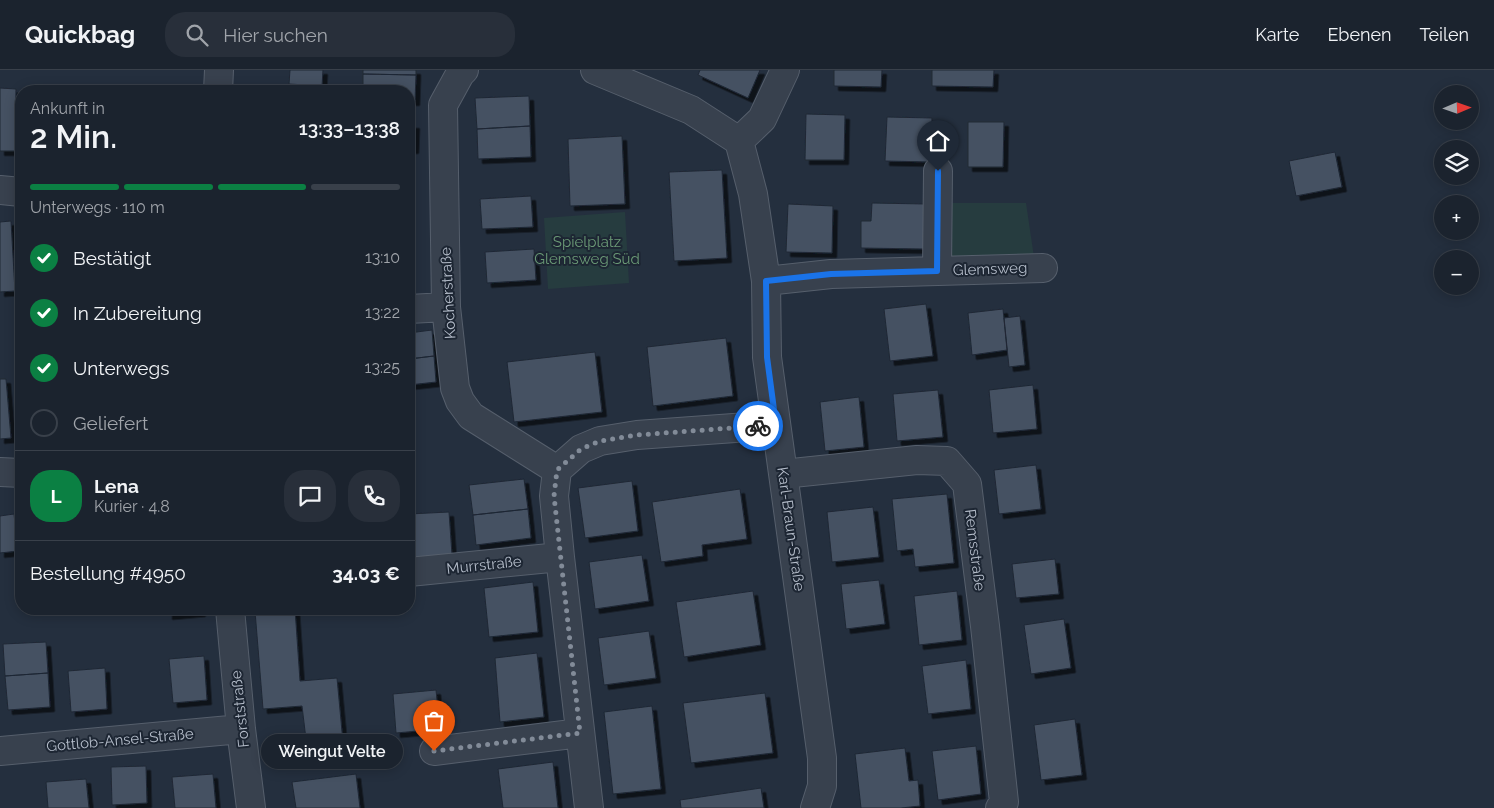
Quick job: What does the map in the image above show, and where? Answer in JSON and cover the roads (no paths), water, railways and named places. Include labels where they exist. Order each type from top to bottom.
[{"type":"street","points":[[219,85],[220,70]]},
{"type":"street","name":"Kocherstraße","points":[[464,70],[443,105],[446,307],[455,388],[460,401],[471,416],[557,470]]},
{"type":"street","points":[[596,70],[690,110],[739,141],[762,119],[785,70]]},
{"type":"street","name":"Karl-Braun-Straße","points":[[739,141],[753,194],[766,281],[767,357],[822,758],[822,786],[815,808]]},
{"type":"street","name":"Glemsweg","points":[[937,271],[938,171]]},
{"type":"street","points":[[0,190],[15,191]]},
{"type":"street","name":"Glemsweg","points":[[766,281],[831,274],[1043,268]]},
{"type":"street","points":[[415,309],[446,307]]},
{"type":"street","points":[[589,808],[554,496],[557,470],[581,449],[600,441],[637,435],[776,425]]},
{"type":"street","name":"Remsstraße","points":[[783,474],[916,460],[947,461],[967,484],[1004,802],[1000,808]]},
{"type":"street","points":[[0,472],[15,473]]},
{"type":"street","name":"Murrstraße","points":[[415,571],[560,557]]},
{"type":"street","name":"Forststraße","points":[[231,615],[241,729],[251,808]]},
{"type":"street","name":"Gottlob-Ansel-Straße","points":[[0,750],[241,729]]},
{"type":"street","points":[[434,751],[580,733]]},
{"type":"place","name":"Weingut Velte","points":[[434,751]]},
{"type":"park label","name":"Spielplatz Glemsweg Süd","points":[[587,250]]}]
